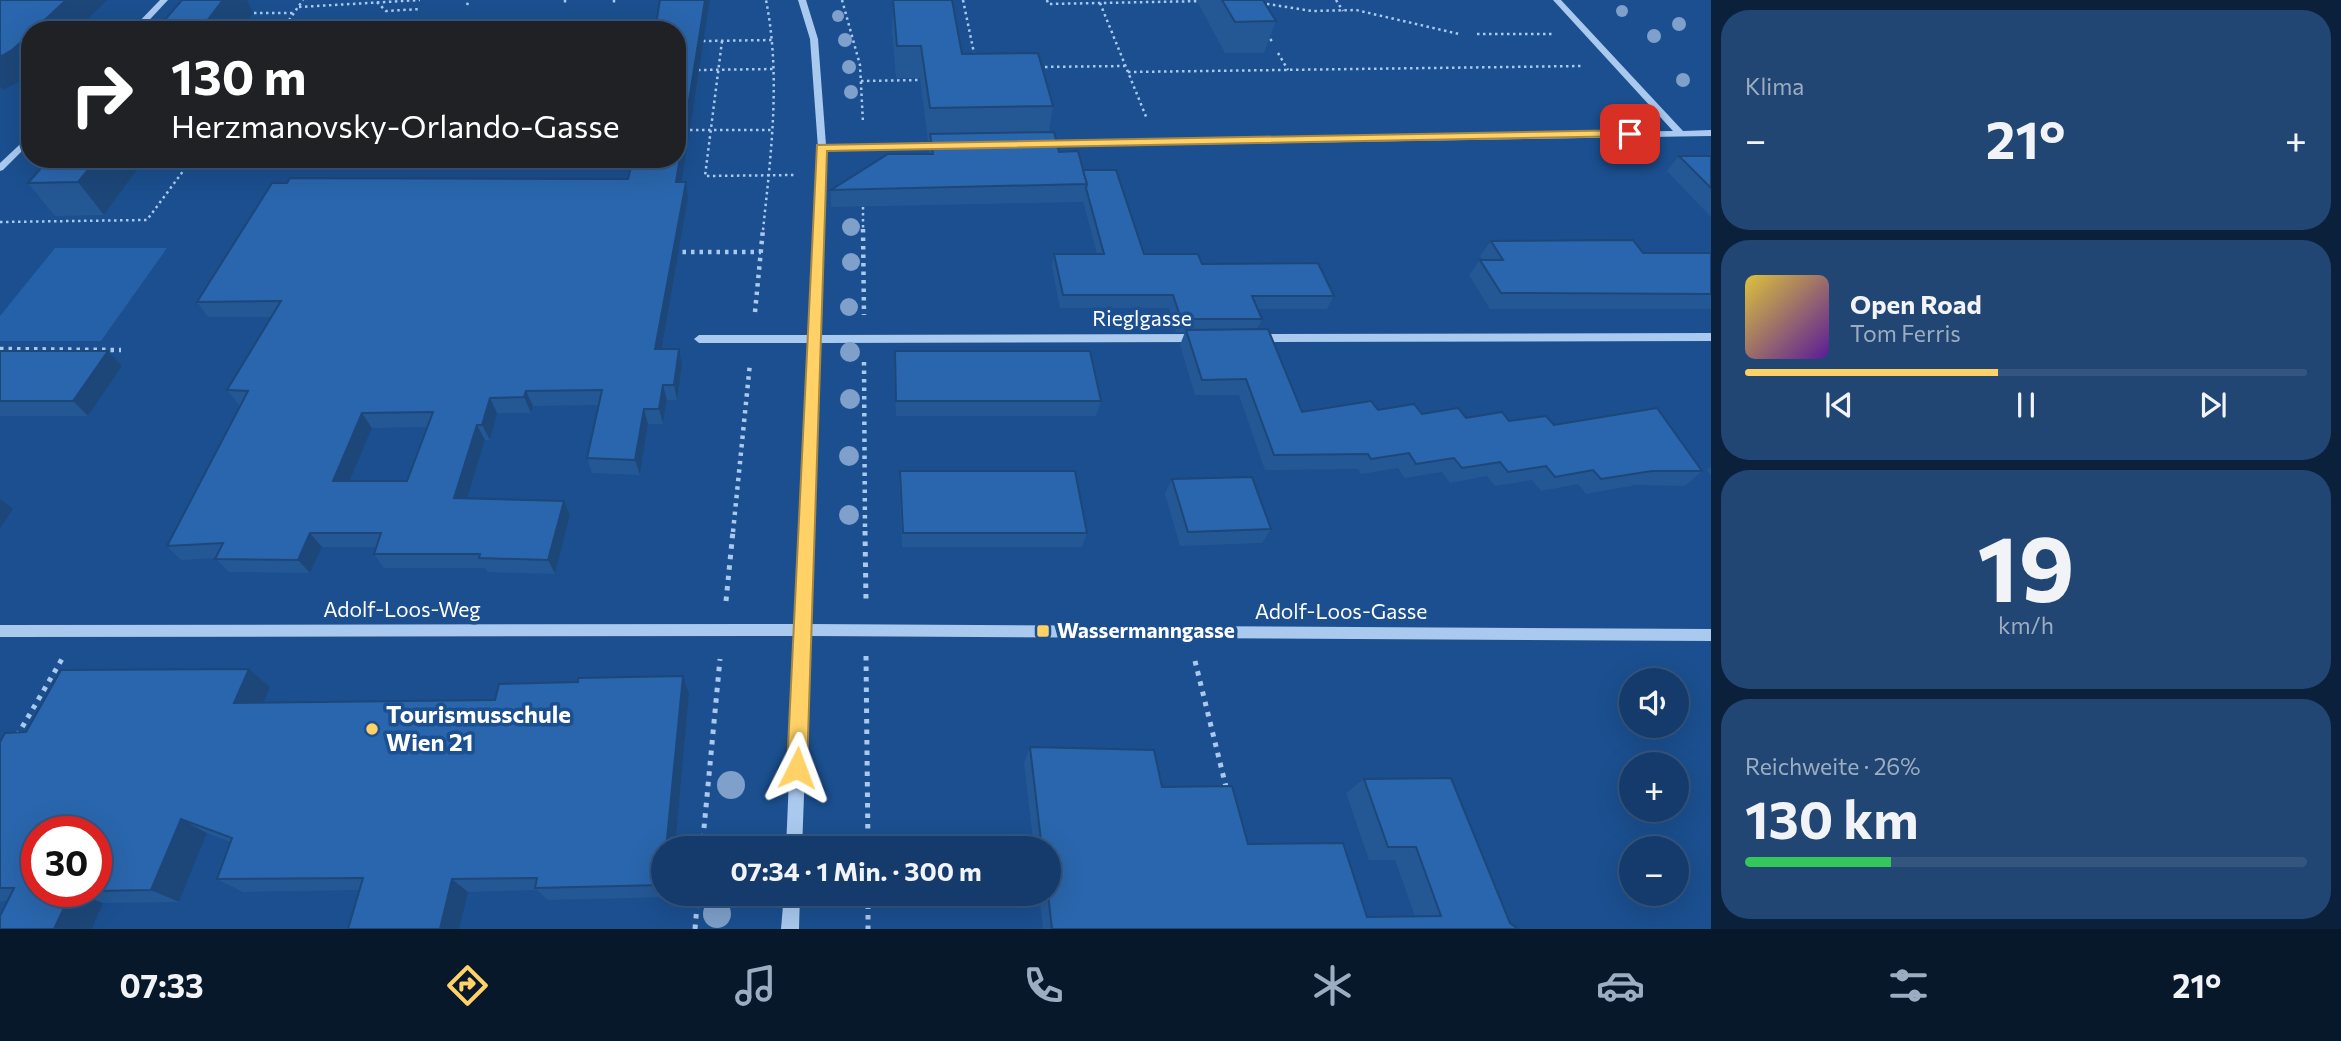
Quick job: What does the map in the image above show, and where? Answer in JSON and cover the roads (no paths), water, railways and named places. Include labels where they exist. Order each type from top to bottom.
[{"type":"street","points":[[144,21],[164,0]]},
{"type":"street","points":[[795,836],[812,338],[822,148],[814,39],[802,0]]},
{"type":"street","points":[[1557,0],[1680,134]]},
{"type":"street","points":[[1031,144],[1711,133]]},
{"type":"street","points":[[822,148],[961,145]]},
{"type":"street","points":[[0,168],[21,147]]},
{"type":"street","points":[[1239,338],[1711,337]]},
{"type":"street","name":"Rieglgasse","points":[[699,338],[1211,338]]},
{"type":"street","name":"Adolf-Loos-Gasse","points":[[803,630],[1711,635]]},
{"type":"street","name":"Adolf-Loos-Weg","points":[[0,631],[803,630]]},
{"type":"street","points":[[790,929],[791,906]]},
{"type":"place","name":"Wassermanngasse","points":[[1043,631]]},
{"type":"place","name":"Tourismusschule Wien 21","points":[[372,729]]}]
